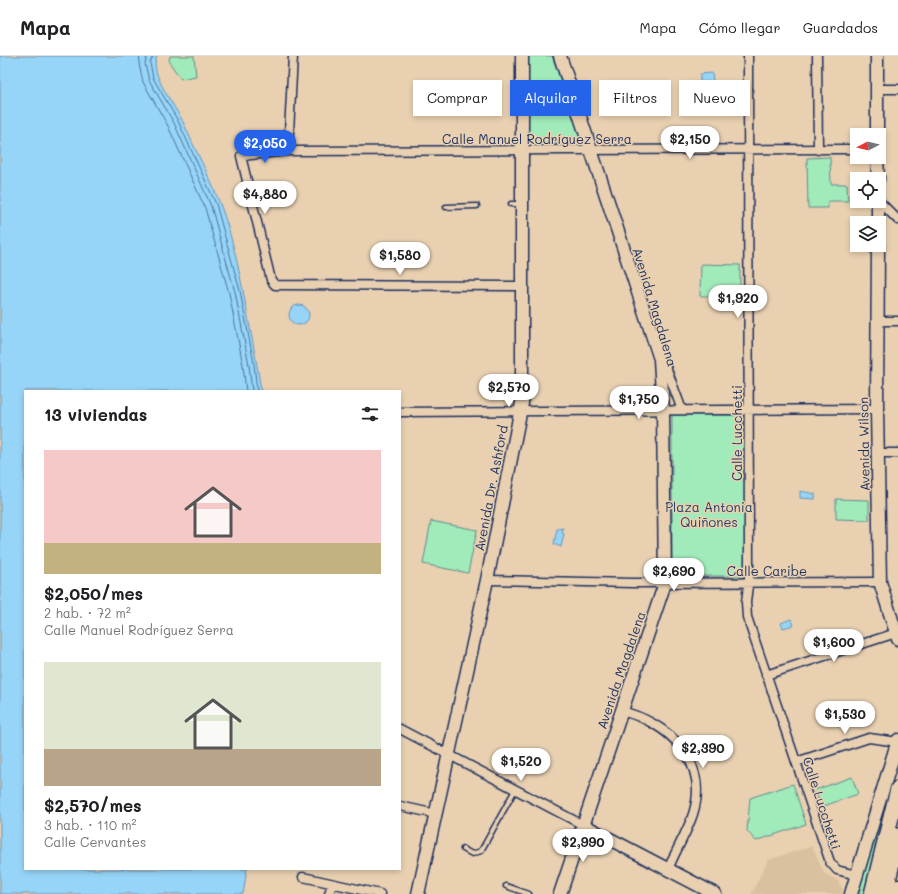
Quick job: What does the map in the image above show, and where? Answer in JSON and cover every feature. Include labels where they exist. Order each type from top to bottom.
[{"type":"highway","points":[[872,894],[898,789]]},
{"type":"highway","points":[[885,894],[898,836]]},
{"type":"street","points":[[288,151],[293,56]]},
{"type":"street","name":"Avenida Dr. Ashford","points":[[418,894],[450,756],[521,410],[523,286],[522,56]]},
{"type":"street","name":"Avenida Magdalena","points":[[560,56],[662,370],[664,410],[665,583],[560,894]]},
{"type":"street","name":"Calle Lucchetti","points":[[748,56],[749,410],[747,617],[830,862],[837,870],[856,875]]},
{"type":"street","points":[[817,56],[818,150]]},
{"type":"street","points":[[877,56],[877,128]]},
{"type":"street","points":[[877,89],[898,89]]},
{"type":"street","name":"Calle Manuel Rodríguez Serra","points":[[523,286],[277,286],[270,280],[241,156],[288,151],[591,152],[850,149]]},
{"type":"street","points":[[885,208],[898,220]]},
{"type":"street","name":"Avenida Wilson","points":[[878,252],[877,409],[880,582],[897,635]]},
{"type":"street","points":[[878,321],[898,321]]},
{"type":"street","points":[[656,348],[660,352],[667,366],[682,410]]},
{"type":"street","points":[[401,412],[521,410],[877,409]]},
{"type":"street","points":[[878,453],[898,453]]},
{"type":"street","name":"Calle Caribe","points":[[487,580],[665,583],[880,582]]},
{"type":"street","points":[[766,675],[897,635]]},
{"type":"street","points":[[621,711],[649,721],[671,735],[684,750],[694,772],[696,793],[693,814],[668,870]]},
{"type":"street","points":[[401,730],[715,894]]},
{"type":"street","points":[[796,762],[869,738],[898,741],[851,894]]},
{"type":"street","points":[[401,806],[436,814]]},
{"type":"street","points":[[303,877],[380,894]]},
{"type":"street","points":[[329,894],[332,884]]},
{"type":"street","points":[[896,894],[898,884]]},
{"type":"lane","points":[[510,204],[523,204]]},
{"type":"lane","points":[[446,207],[477,206]]},
{"type":"lane","points":[[463,848],[472,854],[481,851],[515,790]]},
{"type":"lane","points":[[506,886],[529,894]]},
{"type":"shaded area","points":[[812,846],[824,873],[838,881],[843,890],[842,894],[751,894],[768,860]]},
{"type":"green space","points":[[170,56],[194,56],[196,76],[181,79],[169,62]]},
{"type":"green space","points":[[526,56],[552,56],[560,80],[526,80]]},
{"type":"green space","points":[[525,116],[573,116],[580,137],[575,143],[525,144]]},
{"type":"green space","points":[[830,157],[831,184],[847,184],[848,201],[828,201],[828,208],[808,208],[807,158]]},
{"type":"green space","points":[[701,264],[740,265],[740,296],[700,296]]},
{"type":"green space","name":"Plaza Antonia Quiñones","points":[[672,415],[746,415],[746,576],[672,576]]},
{"type":"green space","points":[[836,499],[869,500],[869,520],[836,519]]},
{"type":"green space","points":[[431,521],[477,530],[468,573],[423,564]]},
{"type":"green space","points":[[852,777],[858,794],[821,807],[815,790]]},
{"type":"green space","points":[[793,784],[806,824],[756,841],[747,831],[750,798]]},
{"type":"green space","points":[[882,823],[865,894],[857,894],[878,824]]},
{"type":"water","points":[[0,56],[157,56],[155,63],[159,81],[184,124],[211,182],[225,217],[241,280],[261,390],[24,390],[24,870],[247,870],[243,894],[0,894]]},
{"type":"water","points":[[712,73],[713,80],[700,80],[700,74]]},
{"type":"water","points":[[299,305],[306,308],[309,315],[306,322],[299,325],[292,322],[289,315],[292,308]]},
{"type":"water","points":[[800,491],[815,494],[815,499],[800,498]]},
{"type":"water","points":[[563,528],[562,533],[564,534],[561,547],[554,544],[557,529]]},
{"type":"water","points":[[791,619],[794,625],[783,628],[781,623]]}]
